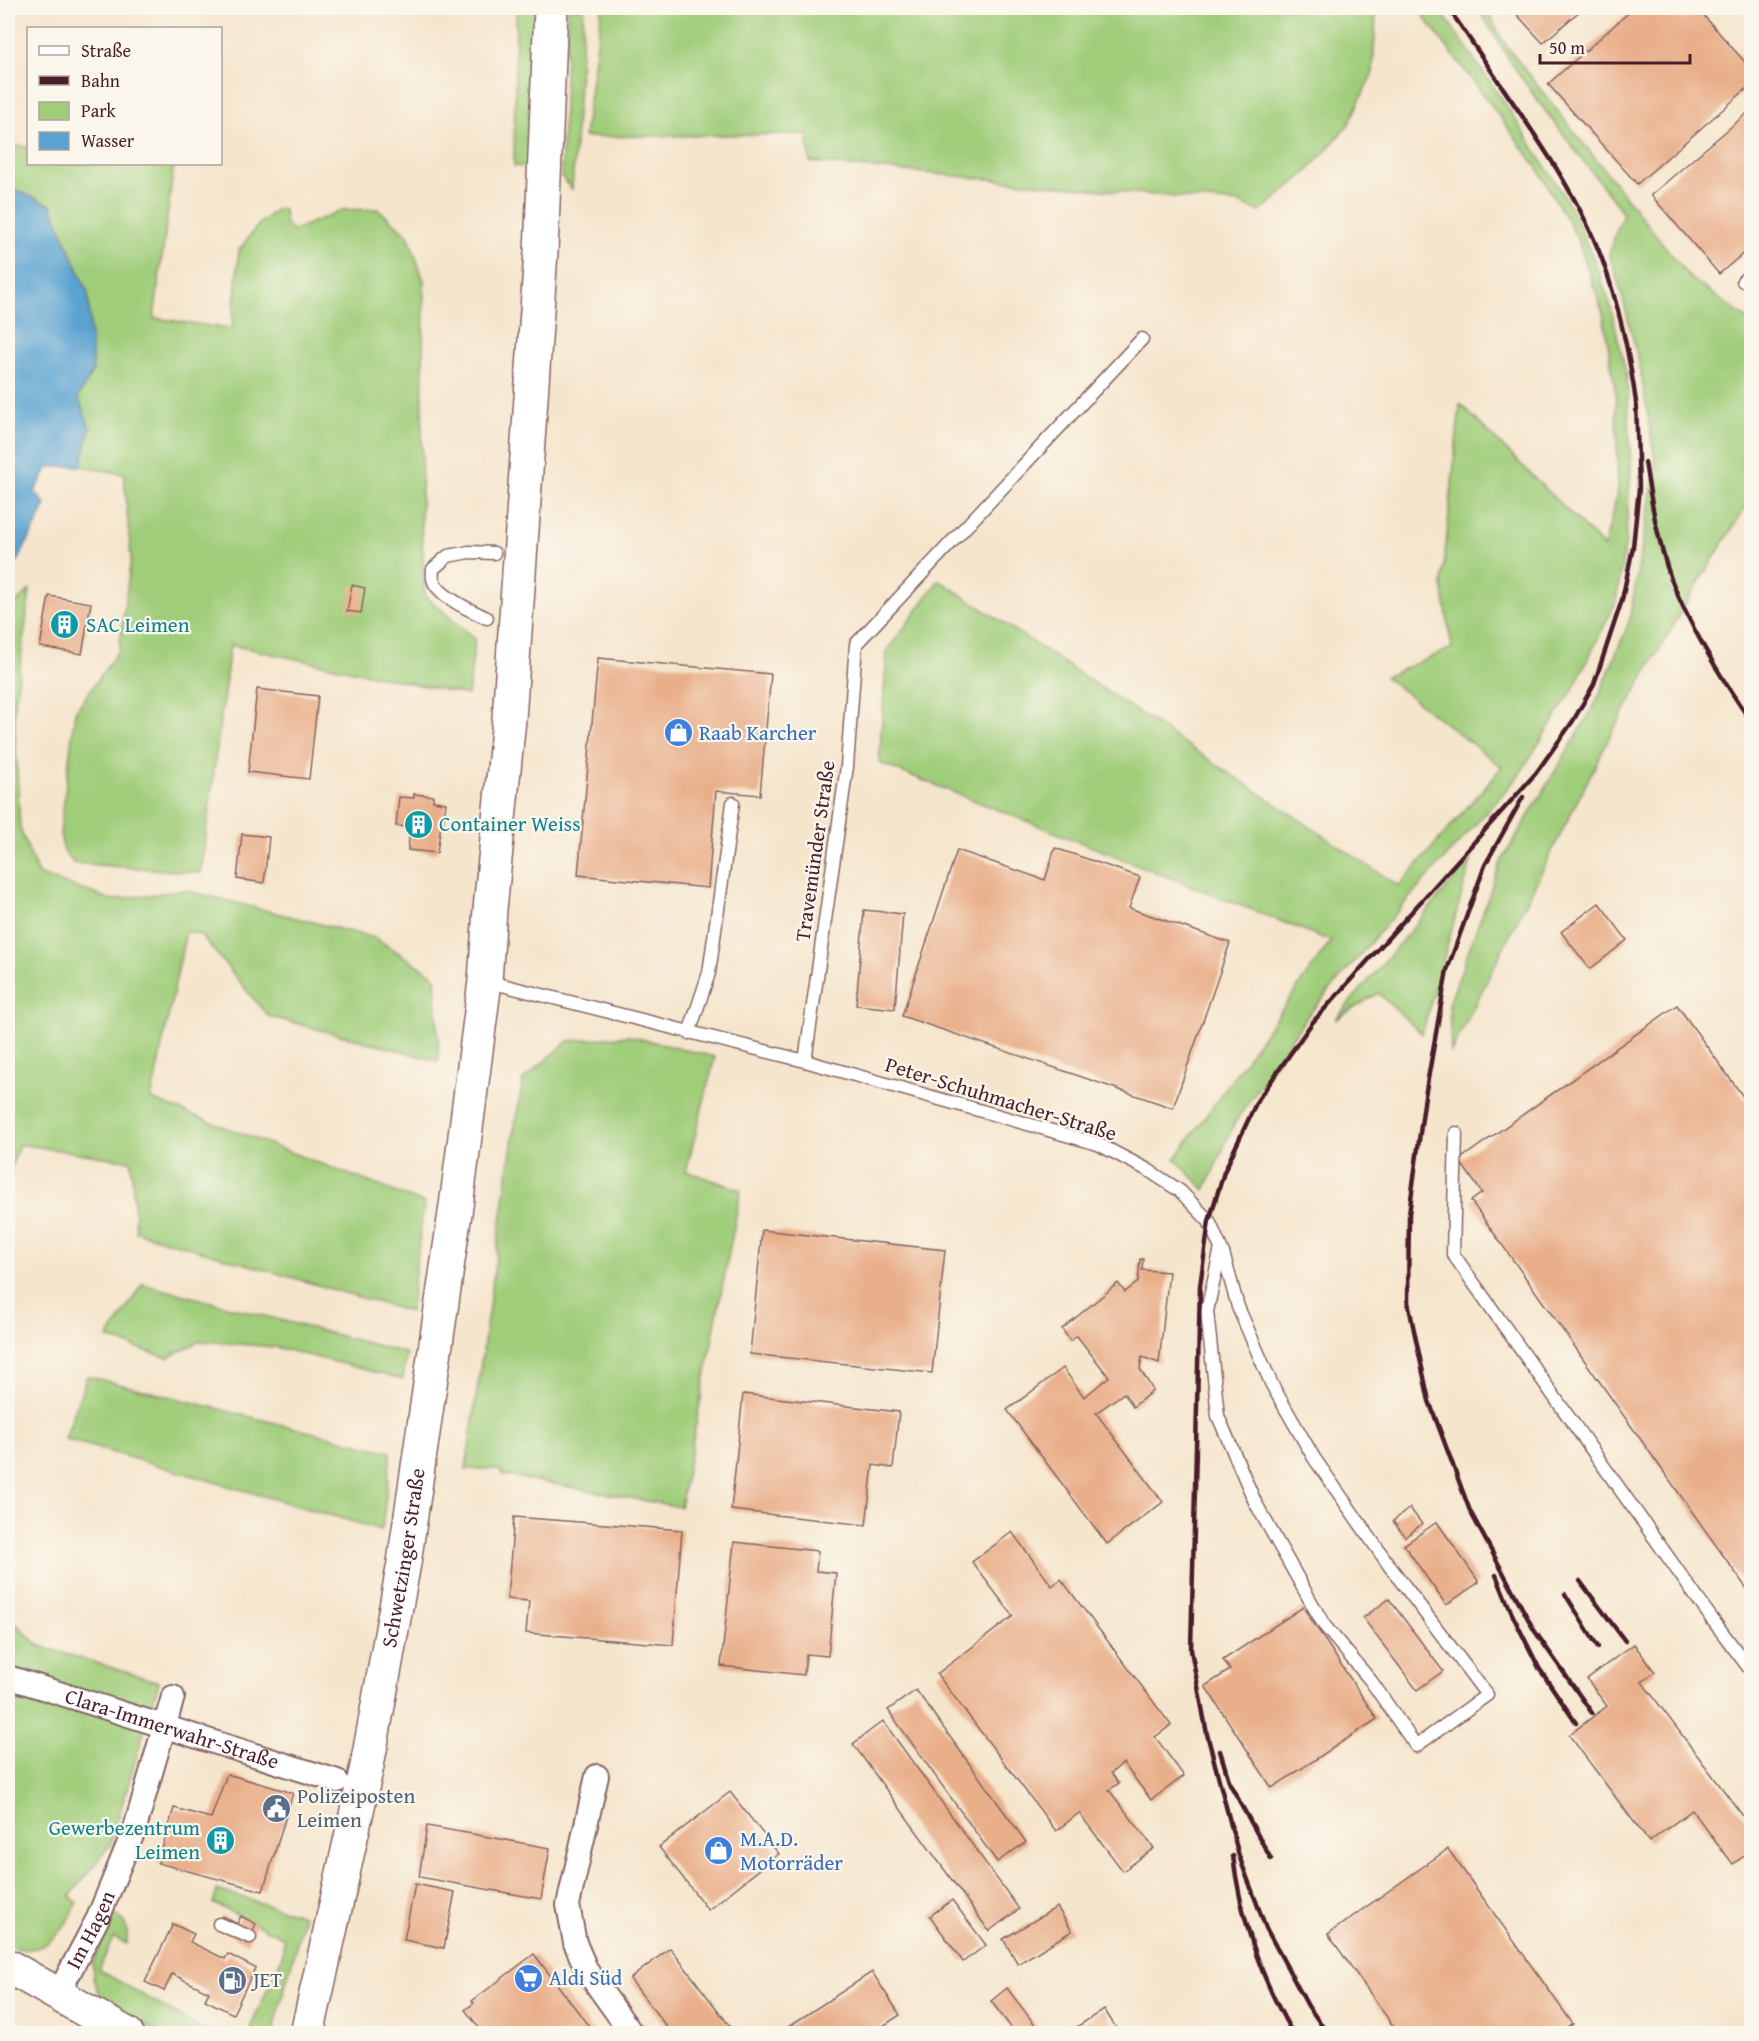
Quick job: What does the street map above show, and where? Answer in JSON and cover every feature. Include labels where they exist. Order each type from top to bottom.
[{"type":"main road","name":"Schwetzinger Straße","points":[[307,2034],[367,1766],[404,1563],[456,1206],[485,981],[509,719],[538,287],[551,8]]},
{"type":"main road","points":[[8,1966],[127,2034]]},
{"type":"street","name":"Clara-Immerwahr-Straße","points":[[8,1677],[337,1781]]},
{"type":"street","name":"Im Hagen","points":[[58,1994],[98,1918],[135,1828],[173,1697]]},
{"type":"street","points":[[597,1776],[568,1905],[575,1943],[587,1971],[632,2034]]},
{"type":"lane","name":"Travemünder Straße","points":[[805,1062],[847,766],[856,644],[1142,339]]},
{"type":"lane","points":[[487,618],[464,607],[440,590],[433,579],[433,569],[448,556],[469,552],[494,553]]},
{"type":"lane","points":[[689,1033],[709,973],[733,803]]},
{"type":"lane","name":"Peter-Schuhmacher-Straße","points":[[485,981],[805,1062],[1098,1144],[1148,1170],[1180,1191],[1209,1221],[1221,1248],[1238,1307],[1272,1385],[1314,1458],[1391,1568],[1487,1695],[1416,1746],[1371,1681],[1324,1625],[1255,1502],[1218,1416],[1207,1311],[1221,1248]]},
{"type":"lane","points":[[1456,1133],[1452,1254],[1712,1619],[1752,1671]]},
{"type":"lane","points":[[219,1924],[250,1938]]},
{"type":"green space","points":[[516,8],[536,8],[530,167],[514,166]]},
{"type":"green space","points":[[568,8],[584,8],[572,189],[561,176]]},
{"type":"green space","points":[[602,8],[1376,8],[1376,11],[1373,72],[1348,125],[1307,172],[1260,212],[1239,203],[810,162],[807,134],[584,137]]},
{"type":"green space","points":[[1417,8],[1439,8],[1512,114],[1568,202],[1594,260],[1610,304],[1627,377],[1631,468],[1625,546],[1616,602],[1572,691],[1517,778],[1401,907],[1305,1019],[1235,1122],[1205,1190],[1175,1159],[1331,941],[879,763],[887,651],[939,580],[1399,886],[1502,767],[1385,677],[1452,648],[1442,584],[1460,404],[1604,547],[1618,491],[1616,395],[1603,313],[1577,238],[1536,166]]},
{"type":"green space","points":[[1478,8],[1485,8],[1507,47],[1689,277],[1751,322],[1751,498],[1686,603],[1610,736],[1451,1052],[1449,1004],[1501,862],[1596,703],[1629,622],[1656,466],[1640,367],[1609,253],[1623,213],[1535,97]]},
{"type":"green space","points":[[8,145],[27,147],[27,165],[174,165],[154,318],[232,329],[239,250],[259,224],[276,210],[284,209],[285,223],[292,231],[342,210],[378,209],[408,235],[424,281],[421,516],[425,596],[475,639],[468,695],[230,645],[201,873],[73,863],[64,851],[60,834],[75,712],[119,650],[131,558],[124,474],[81,466],[90,428],[78,397],[93,370],[51,205],[8,187]]},
{"type":"green space","points":[[30,590],[14,712],[20,829],[38,874],[112,900],[185,890],[375,938],[435,976],[439,1061],[268,1016],[201,935],[186,931],[151,1099],[424,1203],[410,1312],[136,1232],[131,1161],[19,1144],[8,1179],[8,610]]},
{"type":"green space","points":[[1472,858],[1422,1034],[1378,993],[1335,1020]]},
{"type":"green space","points":[[629,1036],[715,1057],[686,1171],[741,1190],[680,1507],[503,1475],[499,1469],[466,1469],[523,1080],[568,1041]]},
{"type":"green space","points":[[142,1284],[406,1353],[403,1379],[275,1347],[200,1341],[167,1358],[108,1338]]},
{"type":"green space","points":[[87,1376],[391,1452],[382,1530],[65,1439]]},
{"type":"green space","points":[[17,1624],[37,1645],[159,1682],[110,1845],[70,1896],[77,1903],[66,1924],[51,1940],[32,1949],[20,1949],[8,1945],[8,1628]]},
{"type":"green space","points":[[217,1890],[304,1916],[273,2033],[248,2033],[282,1957],[284,1938],[213,1903]]},
{"type":"green space","points":[[114,1914],[122,1920],[126,1927],[127,1944],[113,1938],[99,1970],[209,2033],[160,2033],[104,2003],[93,1979],[93,1963]]},
{"type":"water","points":[[8,187],[51,205],[88,293],[93,370],[78,397],[90,428],[81,466],[48,467],[35,492],[46,505],[18,561],[8,571]]},
{"type":"building","points":[[1511,8],[1583,8],[1543,43]]},
{"type":"building","points":[[1634,8],[1697,8],[1752,70],[1752,84],[1637,184],[1548,84]]},
{"type":"building","points":[[1752,109],[1752,246],[1719,274],[1651,195]]},
{"type":"building","points":[[352,585],[365,588],[361,613],[347,611]]},
{"type":"building","name":"SAC Leimen","points":[[49,596],[91,603],[82,654],[40,647]]},
{"type":"building","name":"Raab Karcher","points":[[598,658],[771,674],[760,795],[716,791],[708,888],[578,875]]},
{"type":"building","points":[[257,689],[318,696],[309,779],[248,772]]},
{"type":"building","name":"Container Weiss","points":[[414,794],[433,796],[433,801],[446,803],[437,853],[408,850],[410,827],[396,826],[399,797],[414,798]]},
{"type":"building","points":[[242,834],[269,837],[264,883],[237,879]]},
{"type":"building","points":[[1055,848],[1140,877],[1129,908],[1230,943],[1173,1108],[902,1016],[957,850],[1045,880]]},
{"type":"building","points":[[1599,903],[1627,940],[1590,969],[1561,932]]},
{"type":"building","points":[[864,910],[903,914],[895,1009],[856,1005]]},
{"type":"building","points":[[1677,1005],[1752,1109],[1752,1596],[1471,1201],[1482,1193],[1459,1160]]},
{"type":"building","points":[[762,1230],[945,1250],[932,1373],[750,1354]]},
{"type":"building","points":[[1140,1259],[1143,1259],[1142,1270],[1169,1272],[1159,1363],[1142,1357],[1140,1369],[1153,1390],[1133,1407],[1124,1393],[1096,1413],[1163,1502],[1107,1544],[1007,1410],[1063,1368],[1084,1397],[1109,1377],[1077,1336],[1070,1341],[1062,1329],[1118,1283],[1125,1292],[1138,1282]]},
{"type":"building","points":[[743,1394],[899,1412],[893,1468],[873,1465],[866,1525],[731,1510]]},
{"type":"building","points":[[1410,1508],[1422,1524],[1405,1537],[1393,1521]]},
{"type":"building","points":[[514,1517],[682,1530],[673,1645],[526,1633],[529,1601],[507,1599]]},
{"type":"building","points":[[1437,1522],[1479,1582],[1446,1605],[1404,1545]]},
{"type":"building","points":[[1012,1532],[1052,1586],[1061,1579],[1171,1725],[1155,1737],[1184,1776],[1151,1800],[1123,1763],[1111,1773],[1119,1783],[1109,1790],[1154,1848],[1123,1871],[1079,1813],[1056,1831],[937,1674],[1013,1616],[972,1562]]},
{"type":"building","points":[[734,1542],[818,1551],[816,1571],[836,1573],[828,1656],[806,1654],[804,1675],[721,1666]]},
{"type":"building","points":[[1389,1599],[1443,1671],[1417,1690],[1363,1618]]},
{"type":"building","points":[[1303,1607],[1377,1719],[1272,1788],[1205,1686],[1230,1670],[1223,1660]]},
{"type":"building","points":[[1634,1644],[1655,1672],[1642,1682],[1752,1828],[1752,1850],[1733,1864],[1692,1810],[1649,1842],[1569,1735],[1607,1706],[1587,1679]]},
{"type":"building","points":[[916,1690],[1026,1842],[997,1862],[888,1710]]},
{"type":"building","points":[[883,1721],[1019,1909],[989,1931],[853,1744]]},
{"type":"building","name":"Gewerbezentrum Leimen","points":[[227,1774],[293,1793],[263,1891],[158,1863],[174,1808],[211,1818]]},
{"type":"building","name":"M.A.D. Motorräder","points":[[730,1792],[779,1854],[708,1910],[659,1847]]},
{"type":"building","points":[[427,1826],[550,1848],[541,1899],[419,1877]]},
{"type":"building","points":[[1448,1849],[1573,2024],[1560,2034],[1399,2034],[1328,1934]]},
{"type":"building","points":[[415,1884],[455,1892],[444,1948],[404,1940]]},
{"type":"building","points":[[952,1900],[986,1945],[963,1962],[930,1916]]},
{"type":"building","points":[[1057,1907],[1072,1931],[1018,1964],[1003,1939]]},
{"type":"building","points":[[222,1916],[237,1924],[241,1916],[256,1924],[247,1943],[216,1928]]},
{"type":"building","points":[[173,1924],[194,1934],[190,1942],[225,1959],[228,1954],[255,1968],[233,2014],[205,2000],[209,1992],[172,1974],[164,1991],[145,1982]]},
{"type":"building","points":[[670,1948],[736,2034],[672,2034],[630,1979]]},
{"type":"building","name":"Aldi Süd","points":[[534,1954],[595,2034],[484,2034],[465,2010],[474,2003],[472,2001]]},
{"type":"building","points":[[872,1972],[900,2015],[871,2034],[777,2034]]},
{"type":"building","points":[[1007,1988],[1042,2034],[1016,2034],[991,2001]]},
{"type":"building","points":[[1104,2009],[1120,2034],[1066,2034]]},
{"type":"railway","points":[[1448,8],[1554,164],[1592,235],[1619,314],[1637,409]]},
{"type":"railway","points":[[1328,2034],[1308,2006],[1266,1928],[1239,1856],[1207,1734],[1191,1650],[1200,1286],[1209,1221],[1224,1172],[1257,1101],[1312,1023],[1536,773],[1573,721],[1594,684],[1622,600],[1633,547],[1639,488],[1636,402]]},
{"type":"railway","points":[[1645,462],[1652,506],[1671,579],[1707,653],[1752,723]]},
{"type":"railway","points":[[1523,797],[1485,865],[1447,970],[1425,1096],[1409,1214],[1408,1302],[1429,1401],[1470,1511],[1534,1630],[1592,1713]]},
{"type":"railway","points":[[1496,1575],[1512,1614],[1539,1668],[1576,1723]]},
{"type":"railway","points":[[1580,1581],[1625,1641]]},
{"type":"railway","points":[[1565,1594],[1598,1647]]},
{"type":"railway","points":[[1220,1751],[1230,1784],[1271,1859]]},
{"type":"railway","points":[[1233,1856],[1241,1903],[1254,1948],[1271,1992],[1293,2034]]},
{"type":"place","name":"SAC Leimen","points":[[65,625]]},
{"type":"place","name":"Raab Karcher","points":[[678,733]]},
{"type":"place","name":"Container Weiss","points":[[418,824]]},
{"type":"place","name":"Polizeiposten Leimen","points":[[276,1808]]},
{"type":"place","name":"Gewerbezentrum Leimen","points":[[221,1840]]},
{"type":"place","name":"M.A.D. Motorräder","points":[[719,1851]]},
{"type":"place","name":"Aldi Süd","points":[[528,1978]]},
{"type":"place","name":"JET","points":[[232,1980]]}]
